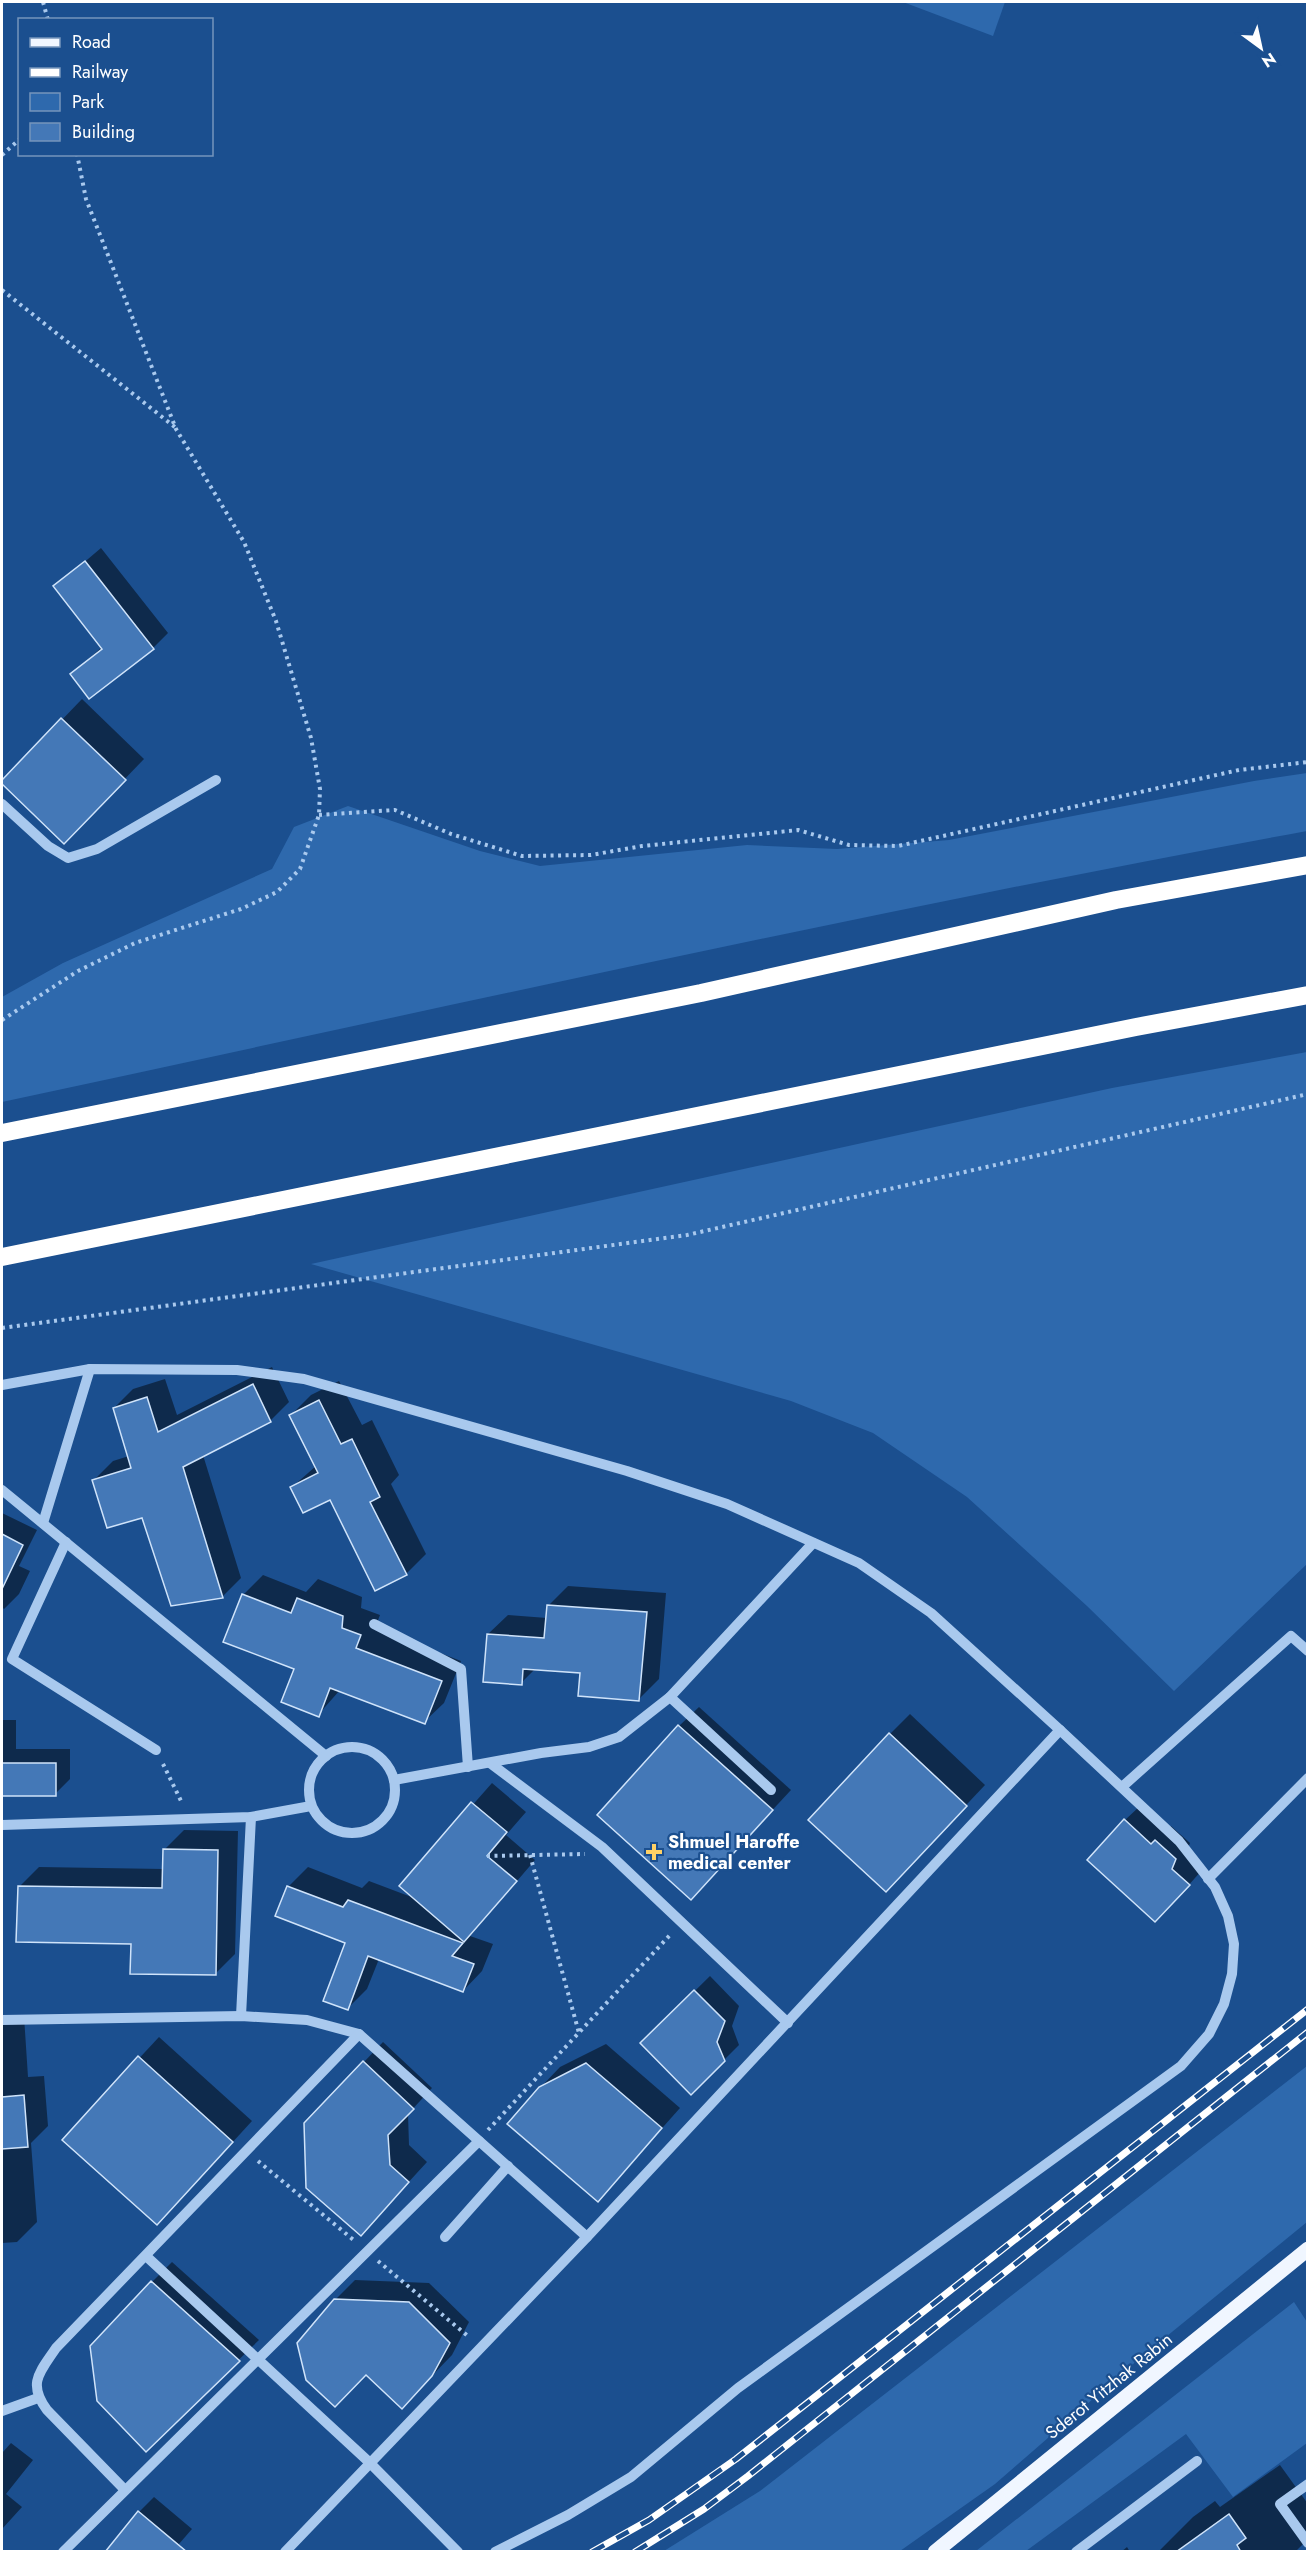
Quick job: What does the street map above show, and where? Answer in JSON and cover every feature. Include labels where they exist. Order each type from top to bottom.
[{"type":"highway","points":[[2,1133],[701,993],[1116,900],[1308,865]]},
{"type":"highway","points":[[2,1257],[1308,994]]},
{"type":"main road","name":"Sderot Yitzhak Rabin","points":[[935,2552],[1308,2249]]},
{"type":"street","points":[[2,804],[48,846],[68,858],[97,849],[216,780]]},
{"type":"street","points":[[2,1385],[90,1369],[237,1370],[304,1379],[627,1471],[727,1504],[859,1563],[931,1614],[1179,1840],[1208,1879],[1227,1916],[1234,1944],[1232,1974],[1224,2004],[1209,2034],[1181,2066],[738,2388],[631,2477],[568,2516],[495,2552]]},
{"type":"street","points":[[43,1523],[90,1369]]},
{"type":"street","points":[[2,1490],[326,1756]]},
{"type":"street","points":[[66,1542],[12,1659],[156,1750]]},
{"type":"street","points":[[394,1780],[589,1747],[619,1737],[670,1697],[813,1543]]},
{"type":"street","points":[[374,1623],[461,1669],[468,1767]]},
{"type":"street","points":[[1122,1787],[1291,1636],[1308,1652]]},
{"type":"street","points":[[670,1697],[771,1790]]},
{"type":"street","points":[[285,2552],[788,2023],[1060,1730]]},
{"type":"street","points":[[351,1747],[366,1749],[384,1761],[394,1780],[395,1794],[391,1808],[383,1820],[371,1829],[350,1833],[329,1827],[318,1817],[311,1806],[310,1778],[326,1756],[338,1749],[351,1747]]},
{"type":"street","points":[[490,1763],[610,1854],[788,2023]]},
{"type":"street","points":[[1208,1879],[1308,1779]]},
{"type":"street","points":[[2,1825],[251,1817],[311,1806]]},
{"type":"street","points":[[241,2016],[251,1817]]},
{"type":"street","points":[[2,2020],[241,2016],[307,2020],[359,2034],[587,2236]]},
{"type":"street","points":[[124,2489],[38,2398],[37,2377],[56,2348],[359,2034]]},
{"type":"street","points":[[63,2552],[124,2489],[258,2360],[479,2140]]},
{"type":"street","points":[[445,2237],[508,2166]]},
{"type":"street","points":[[146,2256],[369,2462],[458,2552]]},
{"type":"street","points":[[2,2411],[38,2398]]},
{"type":"street","points":[[1080,2550],[1197,2461]]},
{"type":"street","points":[[1308,2484],[1280,2504],[1308,2543]]},
{"type":"path","points":[[43,2],[47,18]]},
{"type":"path","points":[[2,155],[18,141]]},
{"type":"path","points":[[2,1020],[78,971],[135,943],[241,909],[277,892],[300,869],[319,815],[320,789],[311,738],[276,621],[244,542],[176,429],[86,199],[77,156]]},
{"type":"path","points":[[2,290],[176,429]]},
{"type":"path","points":[[319,815],[395,810],[451,834],[522,856],[591,855],[642,846],[798,830],[849,845],[898,846],[1239,770],[1308,762]]},
{"type":"path","points":[[2,1328],[687,1235],[1308,1094]]},
{"type":"path","points":[[156,1750],[190,1819]]},
{"type":"path","points":[[487,1856],[610,1854]]},
{"type":"path","points":[[530,1855],[579,2033]]},
{"type":"path","points":[[479,2140],[682,1922]]},
{"type":"green space","points":[[903,2],[1005,2],[993,36]]},
{"type":"green space","points":[[1307,773],[1307,831],[816,927],[2,1102],[2,997],[63,963],[272,869],[294,827],[348,806],[480,851],[540,866],[747,845],[837,849],[949,840],[1254,781]]},
{"type":"green space","points":[[1307,1052],[1307,1564],[1174,1691],[1087,1606],[967,1497],[873,1433],[791,1401],[311,1264],[1112,1088]]},
{"type":"green space","points":[[1307,2066],[1307,2222],[1140,2358],[995,2484],[900,2551],[664,2551],[760,2491]]},
{"type":"green space","points":[[1294,2302],[1307,2322],[1307,2443],[1233,2497],[1186,2434],[1026,2551],[976,2551]]},
{"type":"building","points":[[85,561],[154,649],[89,699],[70,674],[102,649],[53,586]]},
{"type":"building","points":[[61,718],[126,780],[64,844],[2,784],[2,780]]},
{"type":"building","points":[[253,1384],[271,1422],[183,1467],[223,1598],[171,1606],[142,1518],[107,1528],[92,1480],[131,1468],[113,1408],[147,1397],[158,1432]]},
{"type":"building","points":[[319,1400],[341,1444],[352,1439],[380,1497],[370,1502],[407,1575],[375,1591],[330,1500],[303,1513],[290,1487],[318,1473],[289,1415]]},
{"type":"building","points":[[2,1534],[23,1545],[2,1589]]},
{"type":"building","points":[[242,1594],[291,1613],[297,1598],[343,1616],[342,1628],[361,1635],[356,1648],[442,1681],[425,1724],[330,1688],[319,1717],[281,1702],[294,1669],[223,1642]]},
{"type":"building","points":[[547,1605],[647,1612],[639,1701],[578,1696],[580,1673],[523,1669],[522,1685],[483,1682],[487,1634],[544,1638]]},
{"type":"building","points":[[678,1725],[773,1810],[691,1900],[597,1815]]},
{"type":"building","points":[[889,1733],[967,1806],[886,1892],[808,1820]]},
{"type":"building","points":[[2,1763],[56,1763],[56,1796],[2,1796]]},
{"type":"building","points":[[471,1802],[507,1832],[487,1856],[517,1881],[464,1942],[399,1886]]},
{"type":"building","points":[[1124,1819],[1151,1844],[1155,1840],[1176,1859],[1172,1869],[1190,1885],[1155,1922],[1087,1860]]},
{"type":"building","points":[[163,1849],[218,1850],[216,1975],[130,1974],[131,1944],[16,1942],[18,1886],[162,1888]]},
{"type":"building","points":[[287,1886],[343,1907],[348,1900],[463,1943],[452,1956],[474,1964],[463,1992],[368,1956],[348,2010],[323,2001],[345,1943],[275,1916]]},
{"type":"building","points":[[694,1990],[725,2021],[717,2042],[725,2061],[691,2095],[640,2043]]},
{"type":"building","points":[[138,2056],[233,2142],[157,2225],[62,2140]]},
{"type":"building","points":[[363,2061],[414,2109],[388,2135],[390,2165],[409,2182],[361,2236],[306,2188],[304,2123]]},
{"type":"building","points":[[586,2063],[662,2128],[598,2202],[507,2124],[539,2087]]},
{"type":"building","points":[[24,2095],[28,2147],[2,2149],[2,2097]]},
{"type":"building","points":[[151,2281],[240,2361],[146,2452],[97,2401],[90,2346]]},
{"type":"building","points":[[334,2299],[409,2302],[450,2343],[432,2376],[402,2409],[366,2375],[335,2407],[306,2380],[297,2343]]},
{"type":"building","points":[[138,2511],[187,2552],[105,2552]]},
{"type":"building","points":[[1229,2514],[1246,2538],[1237,2545],[1241,2552],[1176,2552]]},
{"type":"railway","points":[[592,2552],[649,2520],[736,2459],[1308,2009]]},
{"type":"railway","points":[[635,2552],[704,2509],[748,2476],[1308,2032]]},
{"type":"place","name":"Shmuel Haroffe medical center","points":[[654,1852]]}]
